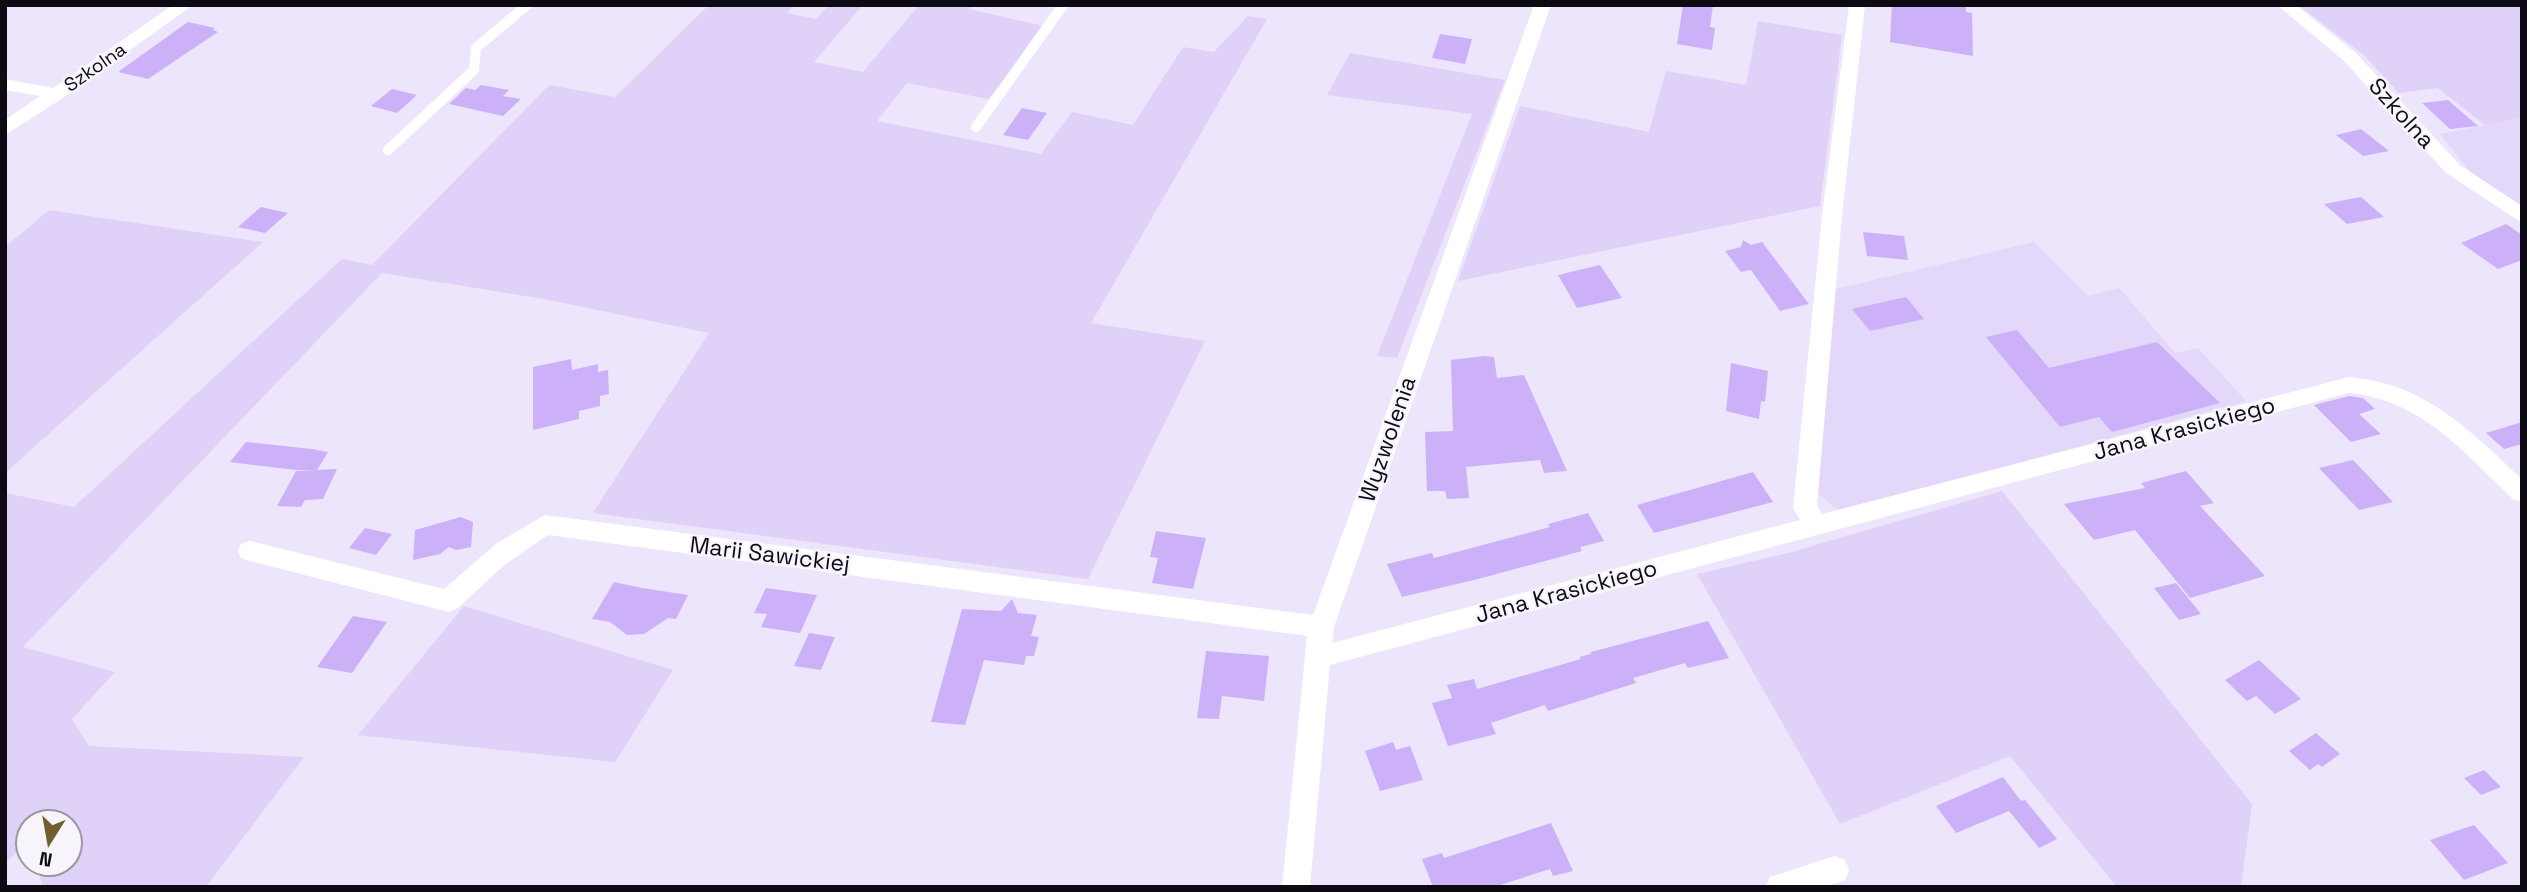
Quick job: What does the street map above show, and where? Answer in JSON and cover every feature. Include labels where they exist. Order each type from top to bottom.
[{"type":"street","name":"Szkolna","points":[[5,129],[185,5]]},
{"type":"street","name":"Wyzwolenia","points":[[1296,887],[1321,627],[1543,5]]},
{"type":"street","points":[[1816,524],[1805,508],[1832,216],[1857,5]]},
{"type":"street","name":"Szkolna","points":[[2285,5],[2350,57],[2453,169],[2522,216]]},
{"type":"street","points":[[5,84],[57,94]]},
{"type":"street","name":"Jana Krasickiego","points":[[1317,658],[2349,385],[2373,384],[2403,396],[2443,422],[2522,494]]},
{"type":"street","name":"Marii Sawickiej","points":[[250,551],[449,601],[503,550],[545,525],[1321,627]]},
{"type":"street","points":[[1780,887],[1835,870]]},
{"type":"lane","points":[[388,150],[474,71],[476,48],[527,5]]},
{"type":"lane","points":[[975,127],[1063,5]]},
{"type":"shaded area","points":[[709,5],[794,5],[787,13],[816,19],[829,5],[863,5],[814,62],[863,72],[919,5],[972,5],[969,9],[1048,27],[988,99],[907,83],[877,121],[1041,154],[1072,112],[1133,125],[1183,47],[1214,52],[1248,16],[1267,19],[1091,323],[1205,341],[1088,579],[593,513],[709,333],[544,299],[382,273],[23,647],[115,672],[72,719],[89,746],[304,757],[206,887],[42,887],[40,878],[84,878],[84,808],[14,808],[14,855],[5,864],[5,493],[74,507],[342,259],[372,265],[549,85],[615,97]]},
{"type":"shaded area","points":[[2298,5],[2522,5],[2522,118],[2485,125],[2438,88],[2399,93],[2364,55]]},
{"type":"shaded area","points":[[1758,21],[1842,35],[1820,206],[1458,281],[1520,106],[1649,132],[1666,71],[1746,85]]},
{"type":"shaded area","points":[[1350,53],[1505,80],[1397,358],[1377,356],[1472,114],[1327,95]]},
{"type":"shaded area","points":[[2522,118],[2522,209],[2476,179],[2440,134]]},
{"type":"shaded area","points":[[49,210],[263,242],[5,473],[5,247]]},
{"type":"shaded area","points":[[2034,242],[2088,296],[2119,288],[2175,353],[2198,348],[2246,401],[1840,512],[1814,490],[1832,290]]},
{"type":"shaded area","points":[[2002,491],[2252,804],[2241,887],[2117,887],[2010,756],[1840,824],[1697,574],[1788,553]]},
{"type":"shaded area","points":[[464,606],[673,670],[615,762],[358,735]]},
{"type":"building","points":[[1683,5],[1713,5],[1710,27],[1715,28],[1712,50],[1677,44]]},
{"type":"building","points":[[1892,5],[1966,5],[1966,12],[1972,13],[1973,56],[1890,42]]},
{"type":"building","points":[[188,22],[215,28],[213,30],[218,32],[148,79],[118,72]]},
{"type":"building","points":[[1440,34],[1472,39],[1465,64],[1432,58]]},
{"type":"building","points":[[481,85],[509,90],[503,96],[521,99],[503,116],[449,104],[466,88],[475,90]]},
{"type":"building","points":[[392,89],[417,95],[397,113],[371,106]]},
{"type":"building","points":[[2448,100],[2478,126],[2450,129],[2422,103]]},
{"type":"building","points":[[1022,108],[1047,113],[1028,140],[1003,135]]},
{"type":"building","points":[[2361,129],[2389,151],[2363,156],[2336,135]]},
{"type":"building","points":[[2361,197],[2384,217],[2347,224],[2324,204]]},
{"type":"building","points":[[261,207],[288,213],[265,233],[238,227]]},
{"type":"building","points":[[2506,224],[2522,235],[2522,260],[2498,269],[2461,243]]},
{"type":"building","points":[[1863,232],[1904,236],[1908,260],[1867,256]]},
{"type":"building","points":[[1743,240],[1751,245],[1762,242],[1809,304],[1780,311],[1751,270],[1741,272],[1725,251],[1741,247]]},
{"type":"building","points":[[1600,265],[1622,298],[1577,308],[1558,275]]},
{"type":"building","points":[[1906,297],[1924,319],[1870,331],[1852,309]]},
{"type":"building","points":[[2017,330],[2049,368],[2157,342],[2220,403],[2112,432],[2099,417],[2060,427],[1986,337]]},
{"type":"building","points":[[1494,357],[1497,378],[1524,375],[1567,471],[1544,473],[1540,460],[1466,467],[1469,498],[1447,499],[1445,491],[1427,491],[1425,432],[1453,431],[1451,360]]},
{"type":"building","points":[[571,359],[572,370],[598,364],[598,372],[608,370],[609,394],[600,396],[600,406],[579,411],[579,419],[533,430],[533,367]]},
{"type":"building","points":[[1731,363],[1768,371],[1765,402],[1761,401],[1759,419],[1726,411]]},
{"type":"building","points":[[2349,396],[2363,398],[2375,409],[2359,414],[2381,434],[2351,442],[2314,405]]},
{"type":"building","points":[[2522,422],[2522,444],[2504,449],[2486,433]]},
{"type":"building","points":[[246,442],[328,452],[317,470],[230,462]]},
{"type":"building","points":[[2353,460],[2393,502],[2359,510],[2319,468]]},
{"type":"building","points":[[337,469],[323,499],[305,500],[301,507],[277,506],[296,471]]},
{"type":"building","points":[[2186,471],[2214,503],[2200,506],[2265,576],[2190,598],[2135,530],[2094,540],[2064,504],[2145,488],[2141,483]]},
{"type":"building","points":[[1753,472],[1773,502],[1654,533],[1637,505]]},
{"type":"building","points":[[1588,513],[1604,541],[1580,547],[1582,551],[1482,578],[1402,597],[1387,564],[1432,553],[1434,558],[1550,527],[1548,524]]},
{"type":"building","points":[[461,517],[473,522],[471,547],[456,550],[449,547],[440,554],[413,560],[415,530]]},
{"type":"building","points":[[365,528],[392,534],[376,555],[349,548]]},
{"type":"building","points":[[1156,531],[1206,538],[1193,589],[1152,583],[1158,558],[1150,557]]},
{"type":"building","points":[[614,582],[688,595],[676,619],[668,618],[644,634],[627,635],[610,622],[592,619]]},
{"type":"building","points":[[2176,583],[2201,614],[2179,620],[2154,588]]},
{"type":"building","points":[[766,588],[817,595],[800,633],[761,627],[767,614],[754,613]]},
{"type":"building","points":[[1012,599],[1018,613],[1037,615],[1031,636],[1039,637],[1034,656],[1026,656],[1024,665],[984,660],[965,725],[931,722],[962,609],[1001,611]]},
{"type":"building","points":[[353,616],[387,622],[352,673],[317,667]]},
{"type":"building","points":[[1708,621],[1729,658],[1688,668],[1685,663],[1633,678],[1636,683],[1548,711],[1545,705],[1491,723],[1496,734],[1448,746],[1432,703],[1452,698],[1447,685],[1474,679],[1477,689],[1581,659],[1579,657],[1591,652]]},
{"type":"building","points":[[809,633],[835,637],[821,670],[794,666]]},
{"type":"building","points":[[1206,651],[1269,656],[1264,701],[1222,696],[1219,719],[1197,718]]},
{"type":"building","points":[[2259,660],[2301,699],[2275,714],[2256,696],[2247,701],[2225,680]]},
{"type":"building","points":[[2316,733],[2340,754],[2322,767],[2318,764],[2310,770],[2289,751]]},
{"type":"building","points":[[1393,742],[1396,750],[1410,746],[1423,780],[1380,791],[1365,751]]},
{"type":"building","points":[[2484,770],[2501,787],[2481,795],[2464,778]]},
{"type":"building","points":[[2003,777],[2021,801],[2025,800],[2057,839],[2039,848],[2009,811],[1956,833],[1936,806]]},
{"type":"building","points":[[1551,823],[1573,871],[1553,876],[1550,869],[1494,887],[1433,887],[1422,859],[1442,853],[1444,858]]},
{"type":"building","points":[[2474,825],[2508,863],[2464,880],[2430,840]]}]
